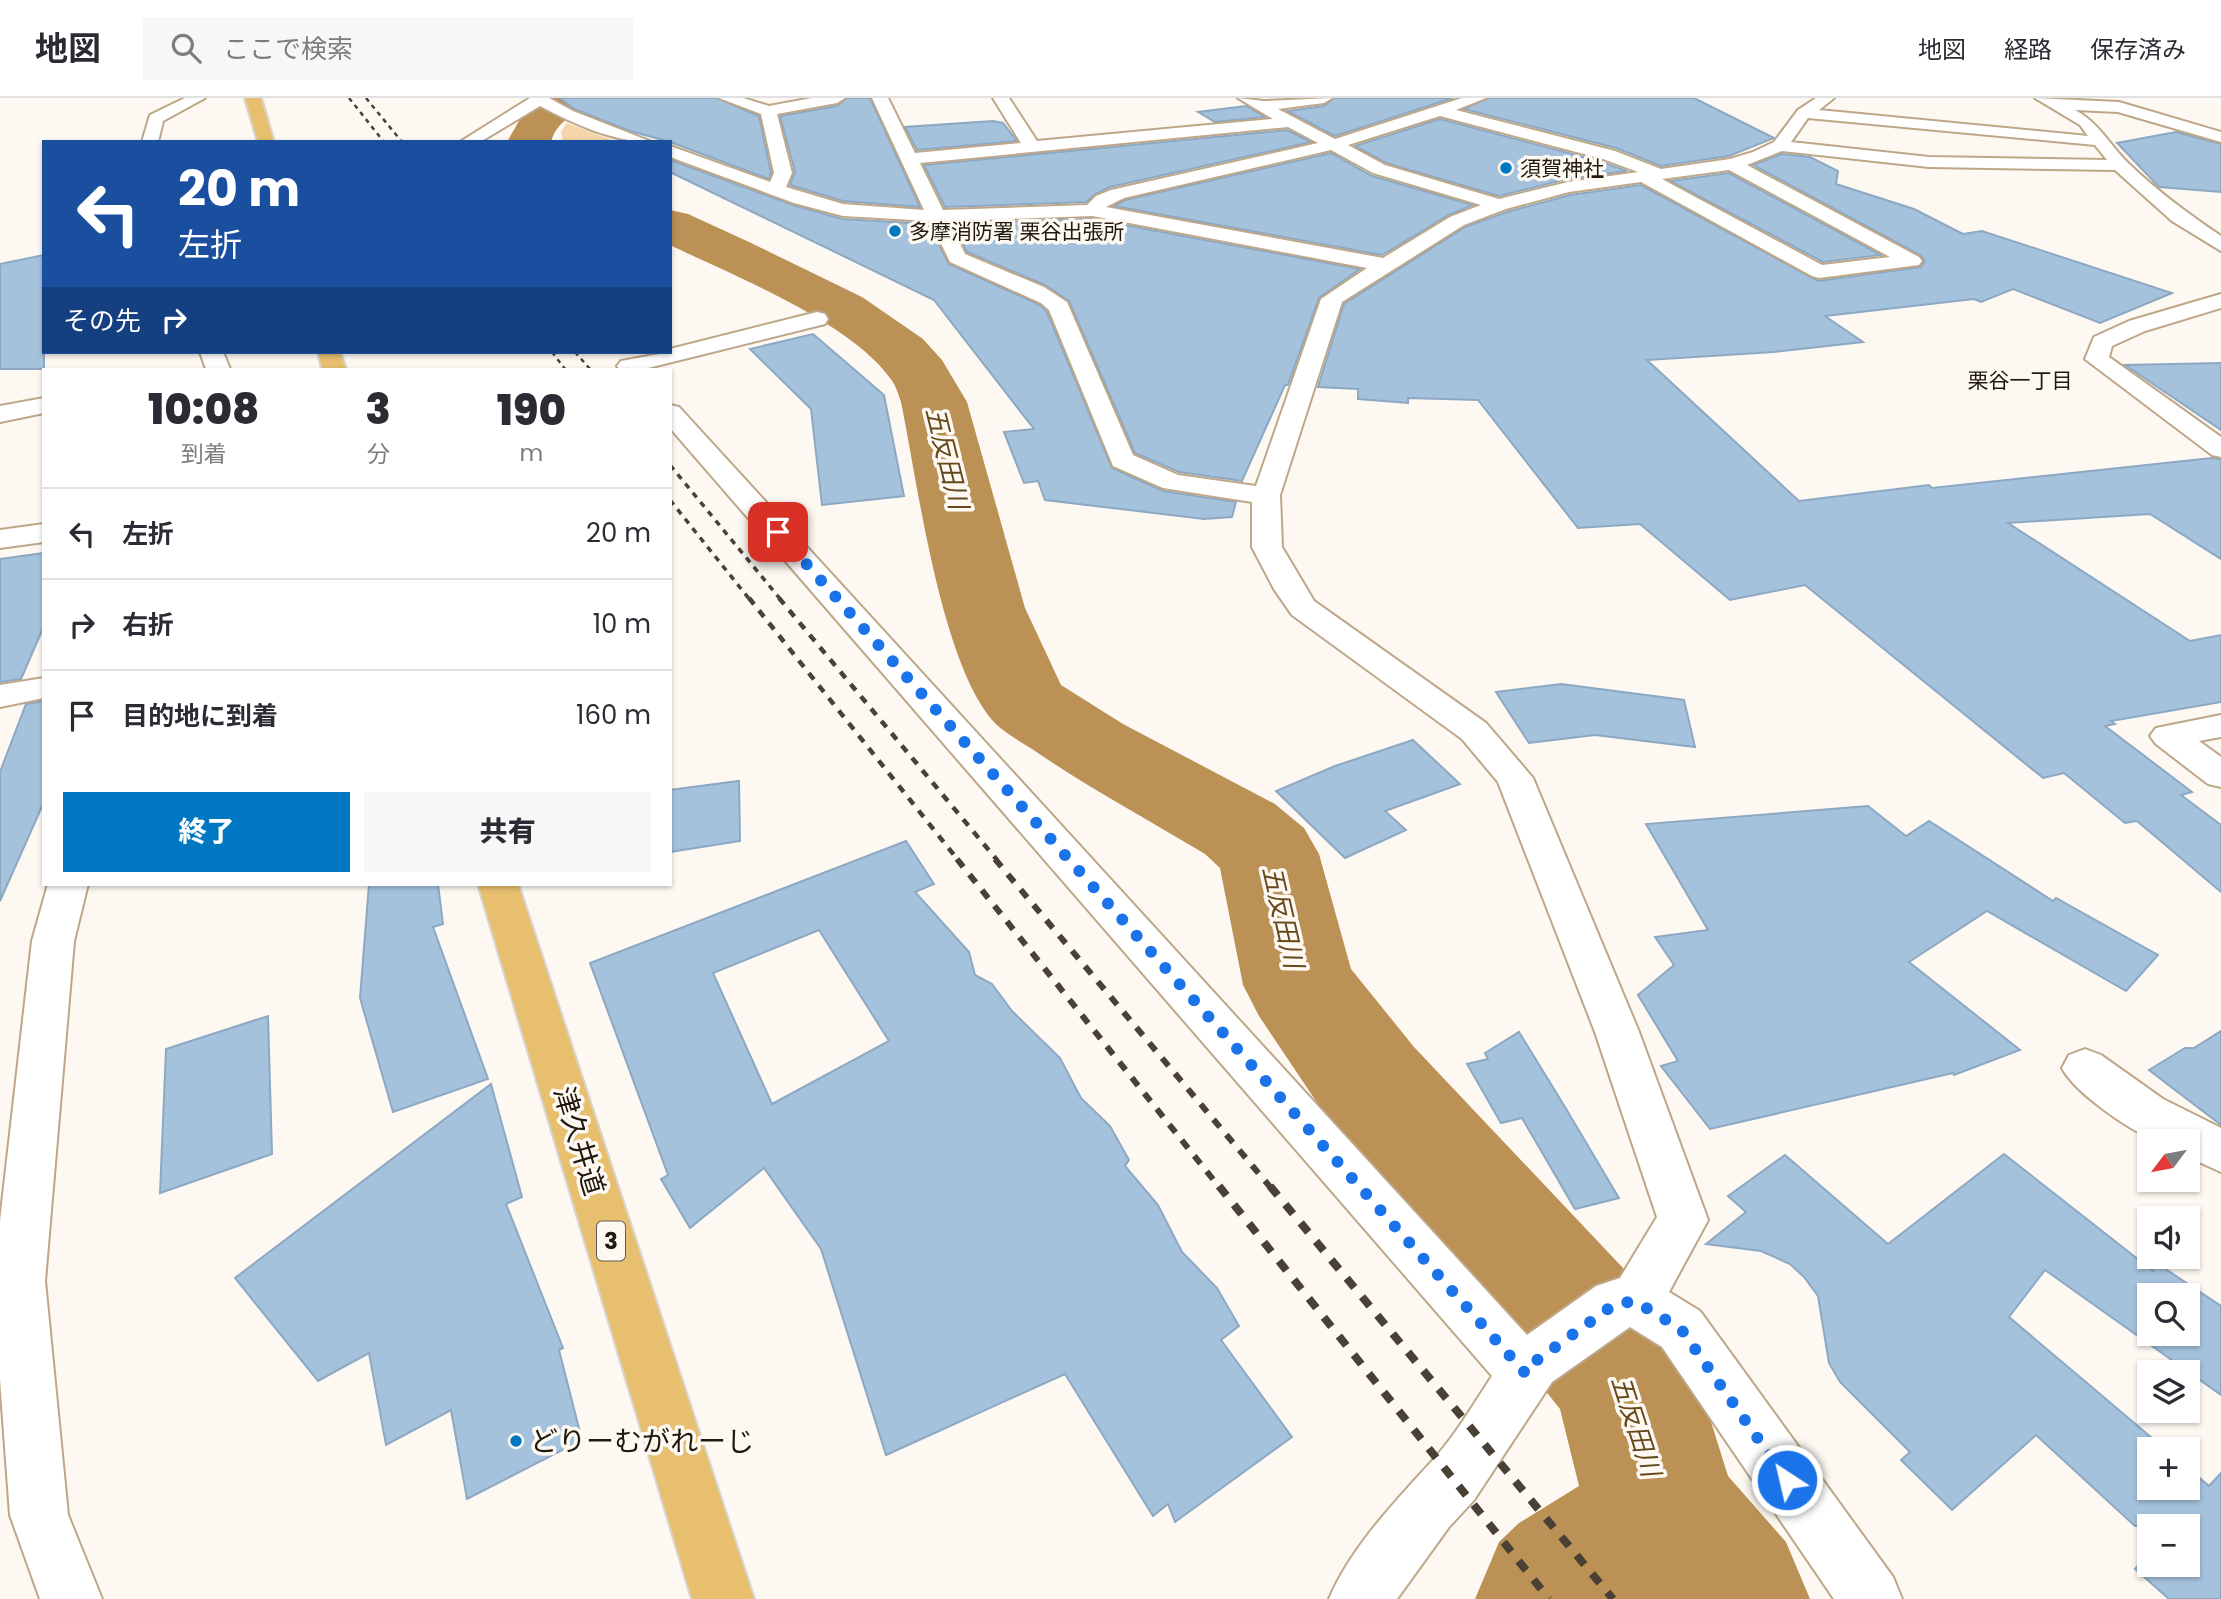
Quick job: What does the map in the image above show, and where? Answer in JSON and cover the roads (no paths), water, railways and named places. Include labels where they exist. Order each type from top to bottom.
[{"type":"main road","points":[[253,98],[265,140]]},
{"type":"main road","name":"津久井道","points":[[499,886],[723,1599]]},
{"type":"street","points":[[150,140],[156,118],[197,98]]},
{"type":"street","points":[[727,98],[768,111],[837,98]]},
{"type":"street","points":[[880,98],[957,258],[976,270],[1046,294],[1059,307],[1122,460],[1138,471],[1178,483],[1266,495]]},
{"type":"street","points":[[1001,98],[1032,147]]},
{"type":"street","points":[[1254,102],[1324,98]]},
{"type":"street","points":[[1092,210],[1104,200],[1118,194],[1332,145],[1478,98]]},
{"type":"street","points":[[1780,146],[1804,113],[1826,98]]},
{"type":"street","points":[[472,140],[542,100],[567,114],[638,140]]},
{"type":"street","points":[[2050,101],[2119,107],[2221,136]]},
{"type":"street","points":[[2050,101],[2086,122],[2120,165],[2179,217],[2221,244]]},
{"type":"street","points":[[1254,102],[1332,145],[1399,176],[1499,205]]},
{"type":"street","points":[[1434,110],[1609,155],[1652,176],[1818,272],[1912,261],[1732,164]]},
{"type":"street","points":[[768,111],[783,173],[776,189]]},
{"type":"street","points":[[1804,113],[2100,142]]},
{"type":"street","points":[[909,159],[1290,121]]},
{"type":"street","points":[[1360,1599],[1428,1506],[1454,1480],[1476,1450],[1529,1368],[1625,1303],[1682,1220],[1617,1032],[1515,778],[1474,731],[1303,608],[1289,589],[1267,547],[1266,495],[1332,299],[1457,221],[1499,205],[1569,187],[1732,164],[1780,146],[1929,162],[2120,165]]},
{"type":"street","points":[[672,152],[842,210],[936,216],[1092,210],[1385,265]]},
{"type":"street","points":[[2221,300],[2137,326],[2102,342],[2098,359],[2221,449]]},
{"type":"street","points":[[672,352],[817,320]]},
{"type":"street","points":[[626,362],[662,354]]},
{"type":"street","points":[[0,414],[42,405]]},
{"type":"street","points":[[672,414],[1529,1368]]},
{"type":"street","points":[[0,539],[42,533]]},
{"type":"street","points":[[0,696],[42,688]]},
{"type":"street","points":[[2221,726],[2168,736],[2221,775]]},
{"type":"street","points":[[67,886],[53,942],[19,1281],[39,1515],[71,1599]]},
{"type":"street","points":[[2085,1068],[2147,1113],[2221,1151]]},
{"type":"street","points":[[1625,1303],[1681,1329],[1871,1599]]},
{"type":"waterway","name":"五反田川","points":[[530,140],[539,121],[569,98]]},
{"type":"waterway","name":"五反田川","points":[[672,226],[842,310],[902,352],[920,373],[934,402],[984,608],[1007,666],[1026,703],[1090,745],[1240,829],[1268,854],[1299,985],[1371,1083],[1624,1374],[1665,1522]]},
{"type":"waterway","name":"五反田川","points":[[1556,1599],[1576,1580],[1665,1522]]},
{"type":"waterway","points":[[1665,1522],[1729,1599]]},
{"type":"railway","points":[[349,98],[382,140]]},
{"type":"railway","points":[[366,98],[400,140]]},
{"type":"railway","points":[[554,354],[564,368]]},
{"type":"railway","points":[[577,354],[589,368]]},
{"type":"railway","points":[[672,467],[781,600]]},
{"type":"railway","points":[[672,502],[750,600]]},
{"type":"railway","points":[[749,598],[958,860]]},
{"type":"railway","points":[[779,598],[997,860]]},
{"type":"railway","points":[[957,859],[1220,1188]]},
{"type":"railway","points":[[995,859],[1271,1188]]},
{"type":"railway","points":[[1219,1186],[1549,1599]]},
{"type":"railway","points":[[1270,1186],[1613,1599]]},
{"type":"place","name":"須賀神社","points":[[1506,168]]},
{"type":"place","name":"多摩消防署 栗谷出張所","points":[[895,231]]},
{"type":"place","name":"どりーむがれーじ","points":[[516,1441]]},
{"type":"district","name":"栗谷一丁目","points":[[2020,380]]}]
